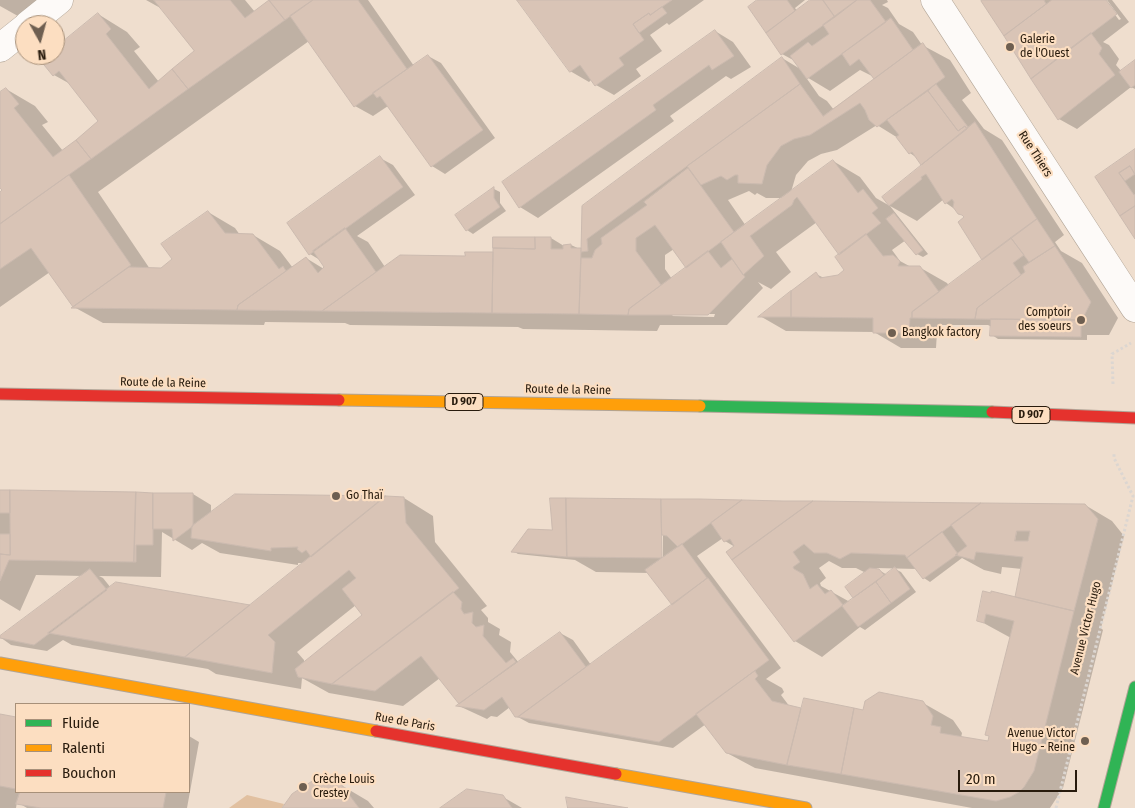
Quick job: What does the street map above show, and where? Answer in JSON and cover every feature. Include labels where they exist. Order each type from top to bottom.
[{"type":"main road","name":"Route de la Reine","points":[[0,394],[927,410],[1135,418]]},
{"type":"main road","name":"Rue de Paris","points":[[0,663],[806,808]]},
{"type":"main road","points":[[1104,808],[1135,687]]},
{"type":"street","points":[[40,15],[59,0]]},
{"type":"street","name":"Rue Thiers","points":[[936,0],[1135,308]]},
{"type":"street","points":[[0,48],[15,36]]},
{"type":"path","points":[[1113,386],[1112,354],[1132,343]]},
{"type":"path","name":"Avenue Victor Hugo","points":[[1056,808],[1133,496],[1114,458]]},
{"type":"shaded area","points":[[247,795],[284,804],[282,808],[229,808]]},
{"type":"building","points":[[154,0],[230,0],[245,18],[269,0],[285,20],[188,89],[172,69],[194,51]]},
{"type":"building","points":[[269,0],[313,0],[285,20]]},
{"type":"building","points":[[313,0],[358,0],[407,69],[354,107],[290,16]]},
{"type":"building","points":[[517,0],[672,0],[633,24],[644,40],[619,58],[624,65],[595,86],[580,65],[570,72]]},
{"type":"building","points":[[757,0],[787,0],[795,11],[766,33],[748,7]]},
{"type":"building","points":[[810,0],[823,0],[835,17],[781,55],[766,33]]},
{"type":"building","points":[[823,0],[857,0],[835,17]]},
{"type":"building","points":[[857,0],[870,0],[886,22],[807,79],[790,56],[808,42],[812,46],[829,34],[823,25]]},
{"type":"building","points":[[1044,0],[1046,4],[1004,36],[981,1]]},
{"type":"building","points":[[1052,0],[1106,0],[1117,14],[1031,79],[1004,36]]},
{"type":"building","points":[[662,7],[667,13],[639,33],[633,24]]},
{"type":"building","points":[[98,13],[111,29],[106,34],[149,89],[172,69],[188,89],[91,159],[76,140],[98,121],[59,71],[53,76],[44,65],[65,65],[65,40]]},
{"type":"building","points":[[891,18],[913,50],[874,79],[859,59],[850,66],[842,54]]},
{"type":"building","points":[[715,30],[734,56],[712,70],[709,65],[653,105],[656,110],[519,208],[502,182]]},
{"type":"building","points":[[1091,33],[1102,48],[1099,54],[1115,75],[1058,120],[1031,79]]},
{"type":"building","points":[[923,43],[945,77],[877,127],[869,120],[860,103],[810,135],[794,139],[781,146],[767,165],[762,184],[738,183],[738,175],[735,175],[727,180],[721,176],[701,185],[687,166],[800,84],[823,116]]},
{"type":"building","points":[[428,55],[483,130],[431,167],[380,96],[377,98],[373,93]]},
{"type":"building","points":[[782,57],[800,84],[587,239],[588,251],[581,252],[582,206]]},
{"type":"building","points":[[1135,60],[1135,85],[1131,88],[1119,72]]},
{"type":"building","points":[[936,84],[968,127],[967,129],[965,126],[958,131],[928,91]]},
{"type":"building","points":[[6,88],[19,104],[14,108],[53,157],[76,140],[91,159],[0,224],[0,192],[2,190],[0,188],[0,92]]},
{"type":"building","points":[[928,91],[958,131],[965,126],[967,129],[921,165],[912,152],[909,154],[896,137],[899,135],[887,120]]},
{"type":"building","points":[[975,122],[1037,219],[982,260],[958,222],[964,217],[958,214],[953,207],[954,202],[952,199],[945,204],[926,174],[889,206],[882,197]]},
{"type":"building","points":[[1135,149],[1135,175],[1130,166],[1119,173],[1135,194],[1135,206],[1120,216],[1095,177]]},
{"type":"building","points":[[380,156],[403,187],[309,255],[287,223]]},
{"type":"building","points":[[833,160],[858,193],[863,189],[878,208],[872,213],[881,223],[839,255],[797,197],[792,205],[750,236],[764,256],[743,275],[721,242]]},
{"type":"building","points":[[1130,166],[1135,174],[1125,181],[1119,173]]},
{"type":"building","points":[[688,168],[734,232],[686,268],[655,225],[636,238],[636,251],[661,285],[629,309],[628,315],[579,314],[581,258],[592,258],[595,250],[602,244],[601,238],[647,205],[644,202]]},
{"type":"building","points":[[69,175],[131,265],[73,307],[31,248],[0,269],[0,224]]},
{"type":"building","points":[[494,187],[494,198],[500,207],[466,231],[455,215]]},
{"type":"building","points":[[1135,206],[1135,239],[1120,216]]},
{"type":"building","points":[[208,211],[225,233],[253,234],[279,269],[283,266],[286,271],[238,305],[237,310],[71,308],[129,267],[161,268],[172,259],[161,244]]},
{"type":"building","points":[[894,213],[923,250],[916,255],[886,219]]},
{"type":"building","points":[[1037,219],[1055,246],[1029,262],[1011,238]]},
{"type":"building","points":[[345,228],[376,272],[322,311],[237,310],[238,305],[306,257],[318,273],[324,267],[313,251]]},
{"type":"building","points":[[866,234],[883,256],[893,255],[900,261],[898,266],[920,266],[939,292],[912,312],[909,333],[873,333],[873,318],[791,317],[791,291],[816,272],[820,278],[838,275],[844,270],[835,257]]},
{"type":"building","points":[[493,237],[535,237],[535,249],[493,248]]},
{"type":"building","points":[[535,237],[551,237],[551,249],[563,249],[563,245],[571,244],[571,248],[581,248],[579,314],[492,313],[493,248],[535,249]]},
{"type":"building","points":[[1011,238],[1024,255],[1013,263],[1021,275],[977,308],[975,319],[912,318],[912,312]]},
{"type":"building","points":[[1055,246],[1091,302],[1082,320],[975,319],[977,308],[1025,272],[1023,267]]},
{"type":"building","points":[[708,251],[721,268],[732,259],[745,277],[708,315],[628,315],[629,309]]},
{"type":"building","points":[[465,252],[493,252],[492,313],[322,311],[400,255],[465,256]]},
{"type":"building","points":[[791,291],[791,317],[758,317]]},
{"type":"building","points":[[991,319],[1081,320],[1081,337],[990,336]]},
{"type":"building","points":[[0,490],[10,490],[10,513],[0,513]]},
{"type":"building","points":[[10,490],[136,492],[134,562],[9,560],[0,581],[0,554],[10,555]]},
{"type":"building","points":[[136,492],[153,493],[153,545],[136,545],[136,562],[134,562]]},
{"type":"building","points":[[153,493],[193,493],[193,526],[173,541],[172,529],[153,529]]},
{"type":"building","points":[[235,494],[386,496],[311,557],[306,550],[302,553],[297,549],[298,547],[271,548],[271,551],[191,538],[192,526]]},
{"type":"building","points":[[386,496],[404,497],[406,523],[459,588],[332,684],[298,677],[295,669],[362,615],[342,589],[356,578],[349,570],[268,635],[275,642],[272,673],[185,657]]},
{"type":"building","points":[[550,498],[566,498],[567,557],[511,552],[528,529],[552,530]]},
{"type":"building","points":[[566,498],[661,499],[662,558],[567,557]]},
{"type":"building","points":[[661,499],[742,500],[678,547],[667,536],[662,535]]},
{"type":"building","points":[[742,500],[813,501],[732,560],[726,552],[734,546],[730,539],[724,542],[711,523]]},
{"type":"building","points":[[813,501],[981,503],[907,558],[905,555],[851,553],[840,559],[827,553],[814,553],[804,544],[793,552],[800,562],[793,567],[803,574],[810,589],[817,584],[825,594],[831,590],[843,605],[794,642],[732,560]]},
{"type":"building","points":[[981,503],[1085,504],[1098,519],[1074,611],[1015,597],[1023,557],[976,552],[974,560],[955,555],[967,546],[951,525]],"holes":[[[1017,531],[1030,531],[1028,541],[1015,541]]]},
{"type":"building","points":[[942,532],[958,554],[923,579],[907,558]]},
{"type":"building","points":[[0,534],[10,534],[10,555],[0,554]]},
{"type":"building","points":[[682,544],[707,578],[672,605],[645,570]]},
{"type":"building","points":[[895,567],[910,589],[891,603],[876,582]]},
{"type":"building","points":[[870,568],[879,569],[884,575],[853,598],[845,587]]},
{"type":"building","points":[[90,569],[107,590],[34,645],[0,638],[0,636]]},
{"type":"building","points":[[708,578],[769,660],[659,742],[518,717]]},
{"type":"building","points":[[116,582],[250,605],[185,657],[48,633]]},
{"type":"building","points":[[876,582],[891,603],[858,627],[842,606]]},
{"type":"building","points":[[983,591],[991,593],[991,591],[1074,611],[1034,771],[1024,787],[1010,797],[996,801],[841,774],[854,708],[863,710],[865,701],[879,692],[923,701],[933,716],[931,725],[941,727],[940,733],[988,741],[989,736],[985,735],[1014,621],[986,614],[984,623],[977,621]]},
{"type":"building","points":[[453,592],[462,602],[461,609],[464,614],[473,612],[472,623],[476,627],[484,625],[483,636],[506,663],[513,658],[516,662],[459,704],[421,656],[375,691],[332,684]]},
{"type":"building","points":[[560,632],[586,667],[518,717],[515,717],[502,697],[484,710],[456,706]]},
{"type":"building","points":[[755,671],[758,676],[755,679],[772,701],[801,708],[787,765],[726,753],[696,714]]},
{"type":"building","points":[[804,698],[854,708],[841,774],[787,765]]},
{"type":"building","points":[[0,714],[15,717],[15,789],[0,786]]},
{"type":"building","points":[[316,779],[341,784],[359,808],[282,808],[292,794]]},
{"type":"building","points":[[467,789],[503,795],[512,808],[440,808]]},
{"type":"building","points":[[20,793],[166,793],[163,808],[41,808],[16,804]]},
{"type":"building","points":[[566,797],[593,802],[628,808],[568,808]]},
{"type":"traffic: fast","points":[[700,406],[992,412]]},
{"type":"traffic: fast","points":[[1104,808],[1135,687]]},
{"type":"traffic: slow","points":[[339,400],[700,406]]},
{"type":"traffic: slow","points":[[0,663],[376,731]]},
{"type":"traffic: slow","points":[[616,774],[806,808]]},
{"type":"traffic: jam","points":[[0,394],[339,400]]},
{"type":"traffic: jam","points":[[992,412],[1135,418]]},
{"type":"traffic: jam","points":[[376,731],[616,774]]},
{"type":"place","name":"Galerie de l'Ouest","points":[[1010,47]]},
{"type":"place","name":"Comptoir des soeurs","points":[[1081,320]]},
{"type":"place","name":"Bangkok factory","points":[[892,333]]},
{"type":"place","name":"Go Thaï","points":[[336,496]]},
{"type":"place","name":"Avenue Victor Hugo - Reine","points":[[1085,741]]},
{"type":"place","name":"Crèche Louis Crestey","points":[[303,787]]}]
